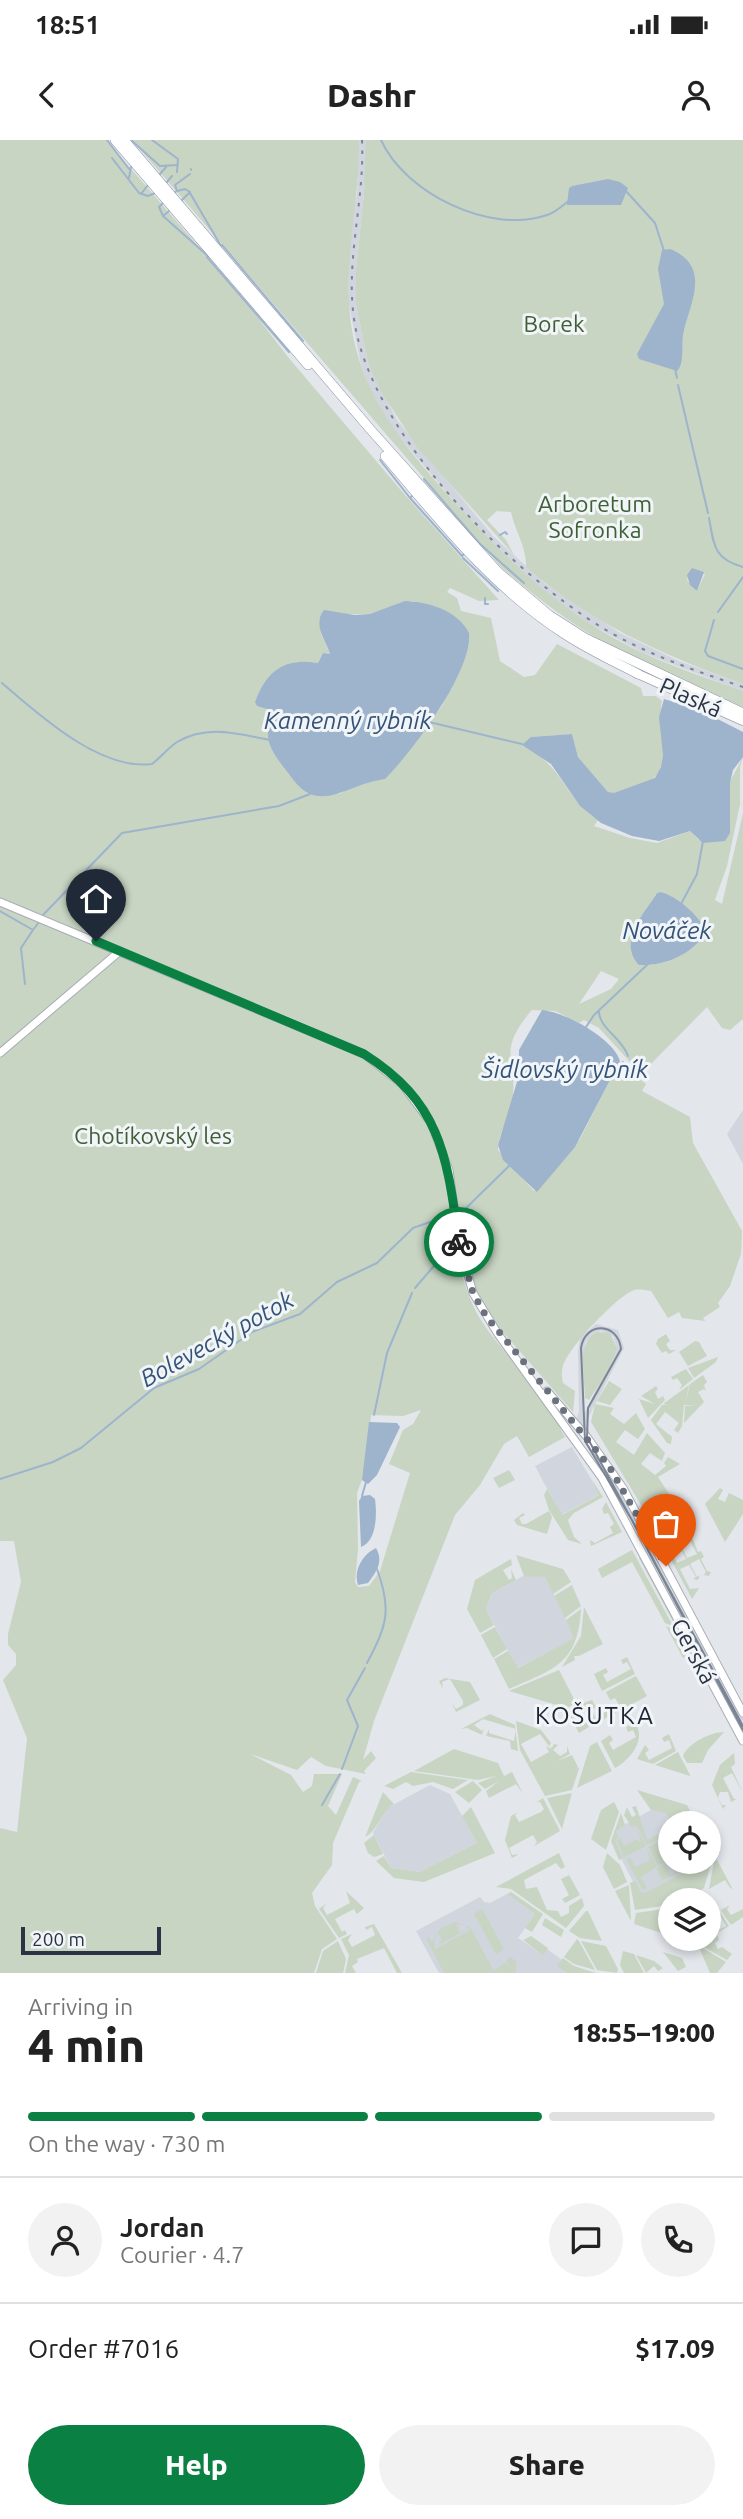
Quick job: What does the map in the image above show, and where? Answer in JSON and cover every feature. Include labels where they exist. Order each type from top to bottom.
[{"type":"highway","points":[[115,140],[159,186],[478,553],[558,621],[640,671]]},
{"type":"highway","points":[[124,140],[159,186]]},
{"type":"highway","name":"Plaská","points":[[640,671],[743,713]]},
{"type":"main road","name":"Plaská","points":[[640,671],[743,721]]},
{"type":"street","name":"Gerská","points":[[0,902],[364,1054],[392,1073],[423,1109],[443,1149],[452,1183],[459,1243],[467,1274],[486,1316],[576,1438],[605,1484],[743,1741]]},
{"type":"street","points":[[0,1053],[120,951]]},
{"type":"street","name":"Gerská","points":[[510,1349],[587,1437],[616,1476],[743,1713]]},
{"type":"shaded area","points":[[359,140],[366,140],[367,163],[356,270],[356,304],[368,362],[397,420],[494,537],[546,584],[620,633],[679,661],[743,684],[743,691],[643,653],[590,624],[552,598],[489,542],[389,425],[372,394],[361,365],[349,305],[349,238],[357,193]]},
{"type":"shaded area","points":[[743,1110],[743,1164],[727,1134]]},
{"type":"shaded area","points":[[596,1324],[618,1330],[624,1348],[587,1420],[590,1436],[576,1420],[579,1412],[580,1338]],"holes":[[[601,1331],[613,1336],[617,1348],[584,1414],[585,1343],[592,1334]]]},
{"type":"shaded area","points":[[585,1437],[636,1520],[633,1522]]},
{"type":"shaded area","points":[[572,1447],[600,1494],[561,1515],[535,1466]]},
{"type":"shaded area","points":[[652,1548],[743,1720],[737,1723],[646,1551]]},
{"type":"shaded area","points":[[525,1575],[545,1577],[575,1638],[517,1668],[486,1609],[491,1594]]},
{"type":"shaded area","points":[[430,1785],[450,1794],[477,1843],[420,1872],[391,1868],[373,1833],[387,1808]]},
{"type":"shaded area","points":[[651,1810],[658,1811],[658,1874],[689,1874],[658,1888],[658,1891],[642,1899],[612,1841],[615,1830]]},
{"type":"shaded area","points":[[507,1894],[535,1914],[518,1938],[542,1954],[547,1949],[580,1973],[439,1973],[416,1931],[480,1897],[484,1902],[490,1903]]},
{"type":"green space","points":[[0,140],[106,140],[238,292],[288,357],[405,495],[499,600],[479,601],[450,588],[447,592],[457,598],[461,611],[491,618],[500,661],[524,677],[535,675],[557,644],[641,688],[643,696],[656,696],[662,701],[663,756],[658,774],[647,782],[614,794],[608,792],[578,757],[572,734],[532,737],[523,746],[548,763],[577,802],[598,820],[594,826],[630,838],[657,843],[690,831],[699,840],[743,757],[740,767],[740,804],[727,866],[715,900],[722,904],[743,813],[743,1019],[730,1030],[722,1028],[707,1007],[641,1074],[599,1028],[584,1020],[579,1023],[555,1011],[532,1010],[520,1025],[511,1048],[511,1108],[498,1150],[534,1191],[580,1139],[619,1062],[646,1084],[642,1091],[690,1117],[693,1143],[742,1231],[741,1254],[730,1286],[718,1303],[720,1307],[703,1318],[705,1321],[682,1318],[679,1312],[668,1318],[651,1291],[634,1290],[616,1302],[583,1336],[563,1366],[563,1383],[575,1391],[573,1412],[494,1322],[477,1293],[462,1242],[455,1182],[437,1124],[421,1100],[382,1061],[308,1025],[0,898]],"holes":[[[412,601],[437,607],[466,654],[442,706],[388,776],[355,785],[339,794],[268,723],[267,709],[255,702],[265,683],[278,669],[296,662],[318,663],[323,653],[330,654],[321,634],[319,620],[344,614],[370,614]],[[657,893],[668,894],[681,903],[706,932],[693,947],[677,958],[658,964],[639,965],[631,932]],[[601,971],[619,979],[611,989],[579,1004]]]},
{"type":"green space","points":[[132,140],[359,140],[349,262],[353,336],[375,398],[398,435],[485,535],[558,601],[613,638],[643,653],[743,691],[743,708],[653,668],[584,631],[532,594],[500,566]]},
{"type":"green space","name":"Borek","points":[[366,140],[743,140],[743,684],[628,636],[551,587],[526,567],[525,553],[511,512],[497,511],[487,520],[506,540],[514,555],[417,447],[380,390],[368,362],[356,304],[356,270]],"holes":[[[690,572],[705,574],[697,591],[687,580]]]},
{"type":"green space","name":"Chotíkovský les","points":[[0,906],[362,1057],[394,1082],[420,1112],[445,1166],[459,1258],[466,1287],[478,1316],[542,1394],[565,1437],[529,1457],[517,1436],[504,1444],[480,1485],[455,1515],[374,1721],[363,1760],[371,1751],[376,1758],[364,1771],[366,1774],[326,1766],[311,1757],[297,1770],[250,1754],[291,1775],[303,1792],[312,1786],[314,1774],[342,1774],[328,1806],[336,1815],[353,1777],[362,1781],[359,1782],[333,1843],[332,1865],[312,1893],[315,1906],[337,1939],[322,1949],[314,1973],[0,1973],[0,1828],[17,1832],[27,1738],[3,1680],[16,1665],[16,1654],[8,1645],[8,1634],[21,1582],[14,1541],[0,1541]],"holes":[[[421,1410],[413,1424],[403,1430],[389,1464],[410,1473],[380,1571],[369,1586],[358,1587],[355,1582],[358,1549],[357,1493],[366,1469],[371,1415],[403,1416]]]},
{"type":"green space","points":[[597,1332],[610,1333],[617,1348],[609,1369],[589,1400],[585,1398],[584,1351],[590,1336]]},
{"type":"green space","points":[[666,1334],[670,1341],[666,1344],[670,1350],[676,1350],[669,1354],[666,1351],[662,1353],[656,1344],[658,1339]]},
{"type":"green space","points":[[695,1341],[699,1342],[707,1356],[688,1366],[679,1352]]},
{"type":"green space","points":[[718,1357],[716,1362],[694,1378],[688,1368]]},
{"type":"green space","points":[[686,1369],[693,1379],[679,1390],[682,1385],[677,1378],[673,1380],[671,1377]]},
{"type":"green space","points":[[703,1375],[707,1382],[704,1385],[706,1391],[704,1389],[698,1392],[704,1402],[684,1423],[685,1406],[697,1406],[684,1405],[682,1426],[678,1433],[674,1430],[679,1423],[665,1412],[656,1424],[672,1437],[671,1444],[667,1443],[651,1420],[662,1405],[668,1405],[663,1404],[689,1385],[685,1404],[690,1384]]},
{"type":"green space","points":[[609,1381],[622,1389],[610,1405],[597,1401]]},
{"type":"green space","points":[[656,1386],[658,1399],[663,1396],[665,1400],[648,1418],[639,1399],[655,1404],[641,1396]]},
{"type":"green space","points":[[595,1404],[614,1408],[610,1414],[624,1424],[636,1413],[645,1429],[638,1439],[625,1430],[616,1442],[634,1455],[647,1433],[665,1453],[662,1461],[650,1453],[641,1464],[655,1475],[666,1466],[664,1463],[668,1457],[680,1464],[658,1477],[677,1506],[649,1518],[591,1422]]},
{"type":"green space","points":[[509,1470],[515,1480],[499,1488],[493,1478]]},
{"type":"green space","points":[[592,1480],[603,1497],[574,1513],[568,1520],[574,1537],[582,1544],[568,1540],[549,1510],[544,1495],[547,1489],[562,1515],[599,1495]]},
{"type":"green space","points":[[720,1488],[723,1490],[718,1499],[725,1502],[729,1493],[743,1500],[743,1514],[725,1542],[705,1504]]},
{"type":"green space","points":[[606,1502],[622,1532],[591,1546],[590,1540],[595,1543],[613,1533],[610,1527],[614,1524],[608,1513],[604,1514],[602,1509]]},
{"type":"green space","points":[[549,1511],[552,1517],[547,1534],[517,1525],[514,1520],[523,1513],[525,1515],[519,1518],[522,1524],[526,1524]]},
{"type":"green space","points":[[685,1522],[687,1533],[667,1545],[677,1563],[686,1559],[680,1547],[677,1548],[679,1543],[684,1544],[681,1546],[687,1558],[697,1554],[690,1541],[687,1542],[692,1537],[698,1552],[701,1551],[704,1557],[701,1559],[707,1571],[711,1572],[709,1576],[704,1575],[706,1572],[699,1559],[690,1564],[697,1577],[700,1575],[698,1580],[693,1579],[696,1577],[689,1565],[680,1569],[690,1589],[699,1588],[692,1599],[659,1537]]},
{"type":"green space","points":[[632,1550],[673,1626],[665,1623],[632,1562],[602,1578],[598,1569]]},
{"type":"green space","points":[[516,1555],[563,1569],[571,1582],[553,1594],[545,1577],[524,1576]]},
{"type":"green space","points":[[641,1556],[701,1669],[699,1670],[639,1558]]},
{"type":"green space","points":[[511,1559],[512,1565],[503,1570],[509,1580],[512,1578],[511,1569],[516,1580],[491,1594],[486,1609],[494,1625],[480,1633],[467,1609],[475,1580]]},
{"type":"green space","points":[[572,1585],[581,1606],[565,1618],[554,1596]]},
{"type":"green space","points":[[584,1607],[603,1644],[574,1656],[575,1660],[562,1667],[581,1636]]},
{"type":"green space","points":[[581,1609],[575,1642],[561,1662],[539,1676],[509,1689],[494,1659],[508,1651],[518,1668],[574,1638],[566,1620]]},
{"type":"green space","points":[[666,1626],[675,1630],[687,1656],[683,1658]]},
{"type":"green space","points":[[495,1627],[507,1649],[493,1658],[481,1635]]},
{"type":"green space","points":[[627,1657],[635,1674],[602,1691],[594,1674],[606,1668],[608,1672],[603,1675],[607,1682],[631,1669],[627,1662],[623,1664],[621,1660]]},
{"type":"green space","points":[[559,1670],[576,1703],[567,1708],[509,1691]]},
{"type":"green space","points":[[636,1676],[647,1696],[593,1725],[581,1704],[592,1700],[596,1707],[592,1710],[595,1717],[619,1705],[615,1698],[610,1700],[606,1692]]},
{"type":"green space","points":[[445,1678],[470,1682],[480,1700],[456,1712],[452,1703],[456,1709],[463,1705],[463,1701],[450,1679],[442,1682],[443,1689],[439,1681]]},
{"type":"green space","points":[[577,1705],[589,1727],[579,1733],[567,1710]]},
{"type":"green space","points":[[490,1714],[515,1725],[515,1729],[483,1719],[474,1725],[482,1731],[484,1728],[482,1735],[467,1728],[461,1729]]},
{"type":"green space","points":[[516,1721],[541,1730],[551,1743],[549,1746],[552,1748],[554,1744],[558,1745],[553,1750],[560,1756],[567,1752],[567,1746],[570,1754],[557,1761],[572,1755],[579,1769],[572,1790],[545,1796],[520,1750]],"holes":[[[540,1734],[552,1750],[546,1746],[549,1752],[531,1762],[521,1744]]]},
{"type":"green space","points":[[635,1723],[638,1742],[626,1760],[615,1768],[601,1741],[610,1735],[613,1740],[609,1743],[613,1750],[636,1737],[633,1730],[628,1732],[626,1727]]},
{"type":"green space","points":[[489,1729],[489,1733],[514,1741],[516,1731],[518,1751],[511,1749],[510,1741],[486,1736]]},
{"type":"green space","points":[[724,1732],[708,1750],[702,1763],[687,1763],[683,1756],[690,1747],[707,1736]]},
{"type":"green space","points":[[669,1734],[676,1751],[653,1764],[637,1759],[645,1745],[649,1750],[645,1753],[649,1760],[672,1748],[669,1740],[664,1742],[662,1738]]},
{"type":"green space","points":[[597,1742],[612,1771],[577,1788],[590,1746]]},
{"type":"green space","points":[[454,1749],[498,1763],[504,1776],[512,1772],[523,1794],[516,1784],[489,1798],[486,1791],[499,1781],[485,1789],[478,1783],[496,1776],[478,1780],[414,1771]]},
{"type":"green space","points":[[678,1752],[690,1775],[690,1776],[655,1765]]},
{"type":"green space","points":[[734,1753],[735,1764],[731,1767],[743,1793],[732,1773],[723,1778],[734,1799],[737,1799],[731,1802],[728,1792],[720,1792],[718,1798],[722,1805],[726,1805],[723,1809],[712,1785],[720,1765]]},
{"type":"green space","points":[[411,1772],[468,1780],[453,1789],[433,1782],[413,1786],[406,1782],[393,1789],[384,1786]]},
{"type":"green space","points":[[473,1781],[482,1790],[469,1803],[455,1792]]},
{"type":"green space","points":[[637,1790],[687,1805],[690,1811],[658,1811],[651,1810]]},
{"type":"green space","points":[[383,1792],[394,1804],[365,1837]]},
{"type":"green space","points":[[572,1793],[562,1829],[547,1798]]},
{"type":"green space","points":[[543,1798],[560,1831],[534,1846],[537,1842],[533,1835],[509,1848],[512,1855],[519,1854],[512,1858],[505,1840],[511,1816],[518,1812],[515,1815],[519,1822],[541,1812],[544,1809],[540,1802],[537,1802]]},
{"type":"green space","points":[[614,1802],[619,1812],[606,1850],[591,1839],[601,1810]]},
{"type":"green space","points":[[636,1806],[647,1840],[658,1834],[658,1840],[647,1845],[638,1827],[631,1826],[624,1815],[627,1807],[632,1817],[636,1815],[632,1807]]},
{"type":"green space","points":[[471,1807],[495,1853],[424,1882],[394,1878],[376,1861],[384,1856],[391,1868],[420,1872],[477,1843],[462,1816]]},
{"type":"green space","points":[[621,1813],[625,1825],[616,1831],[618,1837],[615,1841],[623,1858],[619,1860],[611,1841]]},
{"type":"green space","points":[[637,1829],[646,1846],[624,1857],[617,1840],[620,1838],[624,1846],[636,1840],[641,1842]]},
{"type":"green space","points":[[374,1835],[383,1854],[374,1857],[368,1853],[364,1843]]},
{"type":"green space","points":[[658,1842],[658,1866],[648,1847]]},
{"type":"green space","points":[[647,1848],[657,1867],[641,1877],[647,1888],[662,1880],[659,1874],[676,1874],[643,1890],[626,1859],[630,1857],[635,1867],[650,1860]]},
{"type":"green space","points":[[559,1853],[565,1867],[561,1869],[556,1863],[524,1880],[526,1889],[537,1887],[547,1910],[558,1911],[561,1917],[569,1913],[569,1906],[582,1898],[584,1906],[566,1928],[511,1889],[496,1887]]},
{"type":"green space","points":[[607,1853],[620,1865],[627,1882],[614,1889],[603,1867]]},
{"type":"green space","points":[[721,1867],[732,1888],[725,1880],[709,1888],[712,1874],[721,1874]]},
{"type":"green space","points":[[681,1874],[708,1874],[704,1888],[658,1888],[658,1907],[635,1910],[630,1883],[635,1881],[641,1892],[645,1893]]},
{"type":"green space","points":[[569,1875],[580,1895],[565,1903],[562,1899],[569,1895],[561,1879]]},
{"type":"green space","points":[[629,1885],[631,1921],[615,1891]]},
{"type":"green space","points":[[346,1891],[364,1908],[357,1914],[354,1909],[335,1919],[342,1932],[345,1930],[347,1934],[339,1938],[319,1909],[327,1903],[323,1908],[327,1915],[350,1903]]},
{"type":"green space","points":[[511,1892],[543,1914],[532,1932],[525,1928],[535,1914],[507,1894]]},
{"type":"green space","points":[[730,1905],[727,1909],[731,1915],[743,1909],[743,1917],[731,1925],[721,1910]]},
{"type":"green space","points":[[482,1909],[504,1949],[496,1954],[474,1914]]},
{"type":"green space","points":[[658,1910],[658,1932],[634,1924],[636,1913]]},
{"type":"green space","points":[[586,1911],[602,1941],[580,1938],[569,1931]]},
{"type":"green space","points":[[721,1914],[729,1926],[721,1931],[726,1926]]},
{"type":"green space","points":[[545,1918],[564,1930],[561,1937],[542,1925]]},
{"type":"green space","points":[[455,1922],[463,1925],[456,1924],[459,1932],[466,1930],[438,1945],[442,1940],[438,1933],[434,1941],[435,1949],[470,1930],[466,1926],[470,1927],[494,1971],[504,1963],[512,1967],[506,1962],[510,1957],[516,1961],[516,1973],[444,1973],[426,1938],[432,1942],[440,1929]]},
{"type":"green space","points":[[374,1924],[402,1973],[397,1973],[384,1948],[357,1959],[358,1962],[352,1966],[356,1973],[345,1973],[349,1955],[341,1939],[352,1934],[348,1940],[352,1947],[375,1935],[372,1927],[366,1930],[365,1927]]},
{"type":"green space","points":[[531,1936],[548,1948],[543,1955],[523,1940]]},
{"type":"green space","points":[[577,1939],[595,1970],[574,1964],[564,1957]]},
{"type":"green space","points":[[338,1941],[346,1959],[343,1973],[316,1973],[323,1951]]},
{"type":"green space","points":[[581,1941],[606,1946],[618,1969],[617,1973],[597,1970]]},
{"type":"green space","points":[[722,1947],[732,1954],[727,1960],[711,1951],[721,1951]]},
{"type":"green space","points":[[623,1951],[634,1954],[644,1973],[624,1973],[620,1965]]},
{"type":"green space","points":[[701,1951],[708,1951],[726,1962],[717,1973],[710,1973]]},
{"type":"green space","points":[[663,1952],[682,1958],[686,1967],[678,1971]]},
{"type":"green space","points":[[636,1955],[654,1961],[663,1968],[658,1971],[654,1966],[646,1973]]},
{"type":"green space","points":[[563,1958],[574,1966],[596,1973],[567,1973],[557,1966]]},
{"type":"water","points":[[608,179],[620,182],[628,188],[621,205],[567,205],[569,188],[572,186]]},
{"type":"water","points":[[670,249],[683,257],[695,276],[693,300],[683,335],[681,364],[677,371],[639,359],[637,354],[664,304],[658,269],[662,250]]},
{"type":"water","points":[[692,568],[704,572],[697,591],[690,585],[687,575]]},
{"type":"water","name":"Kamenný rybník","points":[[405,601],[423,603],[450,613],[469,633],[468,649],[451,689],[410,751],[385,779],[333,795],[311,794],[300,787],[272,750],[268,738],[267,709],[257,706],[255,702],[260,691],[271,674],[278,669],[296,662],[318,663],[323,653],[330,654],[319,621],[324,610],[355,615],[370,614]]},
{"type":"water","points":[[664,699],[700,710],[743,732],[743,757],[733,770],[730,783],[730,833],[725,841],[703,843],[690,831],[659,841],[632,836],[601,823],[580,806],[551,764],[522,745],[531,737],[572,734],[578,757],[608,792],[614,793],[655,778],[661,767],[663,755],[659,717]]},
{"type":"water","name":"Nováček","points":[[661,892],[688,908],[706,932],[693,947],[677,958],[658,964],[639,965],[633,956],[632,937],[646,910],[657,893]]},
{"type":"water","name":"Šidlovský rybník","points":[[542,1010],[575,1021],[598,1035],[616,1052],[620,1061],[575,1147],[537,1192],[503,1160],[498,1145],[519,1075],[519,1050]]},
{"type":"water","points":[[369,1422],[397,1423],[400,1427],[377,1475],[368,1484],[362,1480]]},
{"type":"water","points":[[370,1495],[375,1499],[375,1526],[370,1539],[361,1547],[359,1501],[362,1496]]},
{"type":"water","points":[[376,1548],[379,1562],[376,1571],[368,1583],[358,1585],[360,1563]]},
{"type":"waterway","points":[[107,140],[129,169]]},
{"type":"waterway","points":[[131,140],[160,166],[177,165]]},
{"type":"waterway","points":[[152,140],[178,159],[177,172]]},
{"type":"waterway","points":[[381,140],[409,177],[452,205],[476,214],[524,220],[550,214],[570,200]]},
{"type":"waterway","points":[[112,158],[139,193],[148,196],[155,193]]},
{"type":"waterway","points":[[160,174],[167,166]]},
{"type":"waterway","points":[[129,178],[131,167]]},
{"type":"waterway","points":[[174,193],[177,191],[175,185],[190,174]]},
{"type":"waterway","points":[[167,182],[172,176]]},
{"type":"waterway","points":[[141,194],[148,185]]},
{"type":"waterway","points":[[177,191],[185,189],[190,192],[182,200]]},
{"type":"waterway","points":[[625,190],[655,223],[664,251]]},
{"type":"waterway","points":[[190,193],[221,246]]},
{"type":"waterway","points":[[165,201],[159,207],[163,216],[169,211]]},
{"type":"waterway","points":[[163,216],[208,256]]},
{"type":"waterway","points":[[222,245],[303,341]]},
{"type":"waterway","points":[[207,257],[289,352]]},
{"type":"waterway","points":[[675,369],[677,378]]},
{"type":"waterway","points":[[678,385],[708,513]]},
{"type":"waterway","points":[[380,460],[410,498]]},
{"type":"waterway","points":[[424,479],[480,544],[524,583]]},
{"type":"waterway","points":[[412,496],[410,498],[462,556],[464,554]]},
{"type":"waterway","points":[[709,518],[717,550],[726,560],[743,567]]},
{"type":"waterway","points":[[500,535],[505,532],[507,534]]},
{"type":"waterway","points":[[463,558],[498,591]]},
{"type":"waterway","name":"Bolevecký potok","points":[[718,612],[743,577]]},
{"type":"waterway","points":[[485,598],[485,604],[488,604]]},
{"type":"waterway","name":"Bolevecký potok","points":[[714,620],[705,651],[708,656],[743,669]]},
{"type":"waterway","points":[[2,683],[71,738],[112,759],[132,764],[152,764],[177,742],[200,733],[235,733],[270,740]]},
{"type":"waterway","points":[[429,722],[522,744]]},
{"type":"waterway","points":[[43,915],[122,833],[279,806],[310,794]]},
{"type":"waterway","name":"Bolevecký potok","points":[[681,904],[697,874],[703,841]]},
{"type":"waterway","points":[[0,911],[33,930],[39,922]]},
{"type":"waterway","points":[[25,984],[21,948],[33,930]]},
{"type":"waterway","name":"Bolevecký potok","points":[[586,1027],[594,1015],[648,964]]},
{"type":"waterway","points":[[599,1012],[603,1024],[622,1044],[628,1056]]},
{"type":"waterway","points":[[613,1073],[623,1062]]},
{"type":"waterway","name":"Bolevecký potok","points":[[459,1215],[511,1164]]},
{"type":"waterway","name":"Bolevecký potok","points":[[0,1479],[53,1462],[81,1448],[154,1388],[199,1369],[252,1332],[300,1314],[337,1282],[377,1263],[413,1228],[444,1217]]},
{"type":"waterway","points":[[415,1288],[439,1260],[439,1218]]},
{"type":"waterway","points":[[374,1415],[387,1353],[412,1293]]},
{"type":"waterway","points":[[362,1496],[366,1482]]},
{"type":"waterway","points":[[367,1663],[385,1617],[385,1596],[377,1569]]},
{"type":"waterway","points":[[342,1769],[358,1726],[347,1700],[365,1668]]},
{"type":"waterway","points":[[322,1805],[340,1774]]},
{"type":"tram line","points":[[743,1726],[587,1437],[588,1408],[621,1349],[614,1334],[601,1328],[595,1329],[584,1339],[581,1348],[585,1441],[633,1522],[743,1730]]},
{"type":"railway","points":[[362,140],[361,186],[352,279],[355,325],[367,368],[389,412],[418,456],[452,498],[490,538],[569,605],[606,630],[639,647],[690,669],[743,687]]},
{"type":"way so far","points":[[459,1242],[473,1293],[486,1316],[510,1349],[609,1466],[666,1566]]},
{"type":"district","name":"KOŠUTKA","points":[[595,1715]]},
{"type":"route","points":[[96,941],[364,1054],[392,1073],[416,1098],[437,1135],[452,1183],[459,1242]]},
{"type":"park label","name":"Arboretum Sofronka","points":[[595,516]]}]
